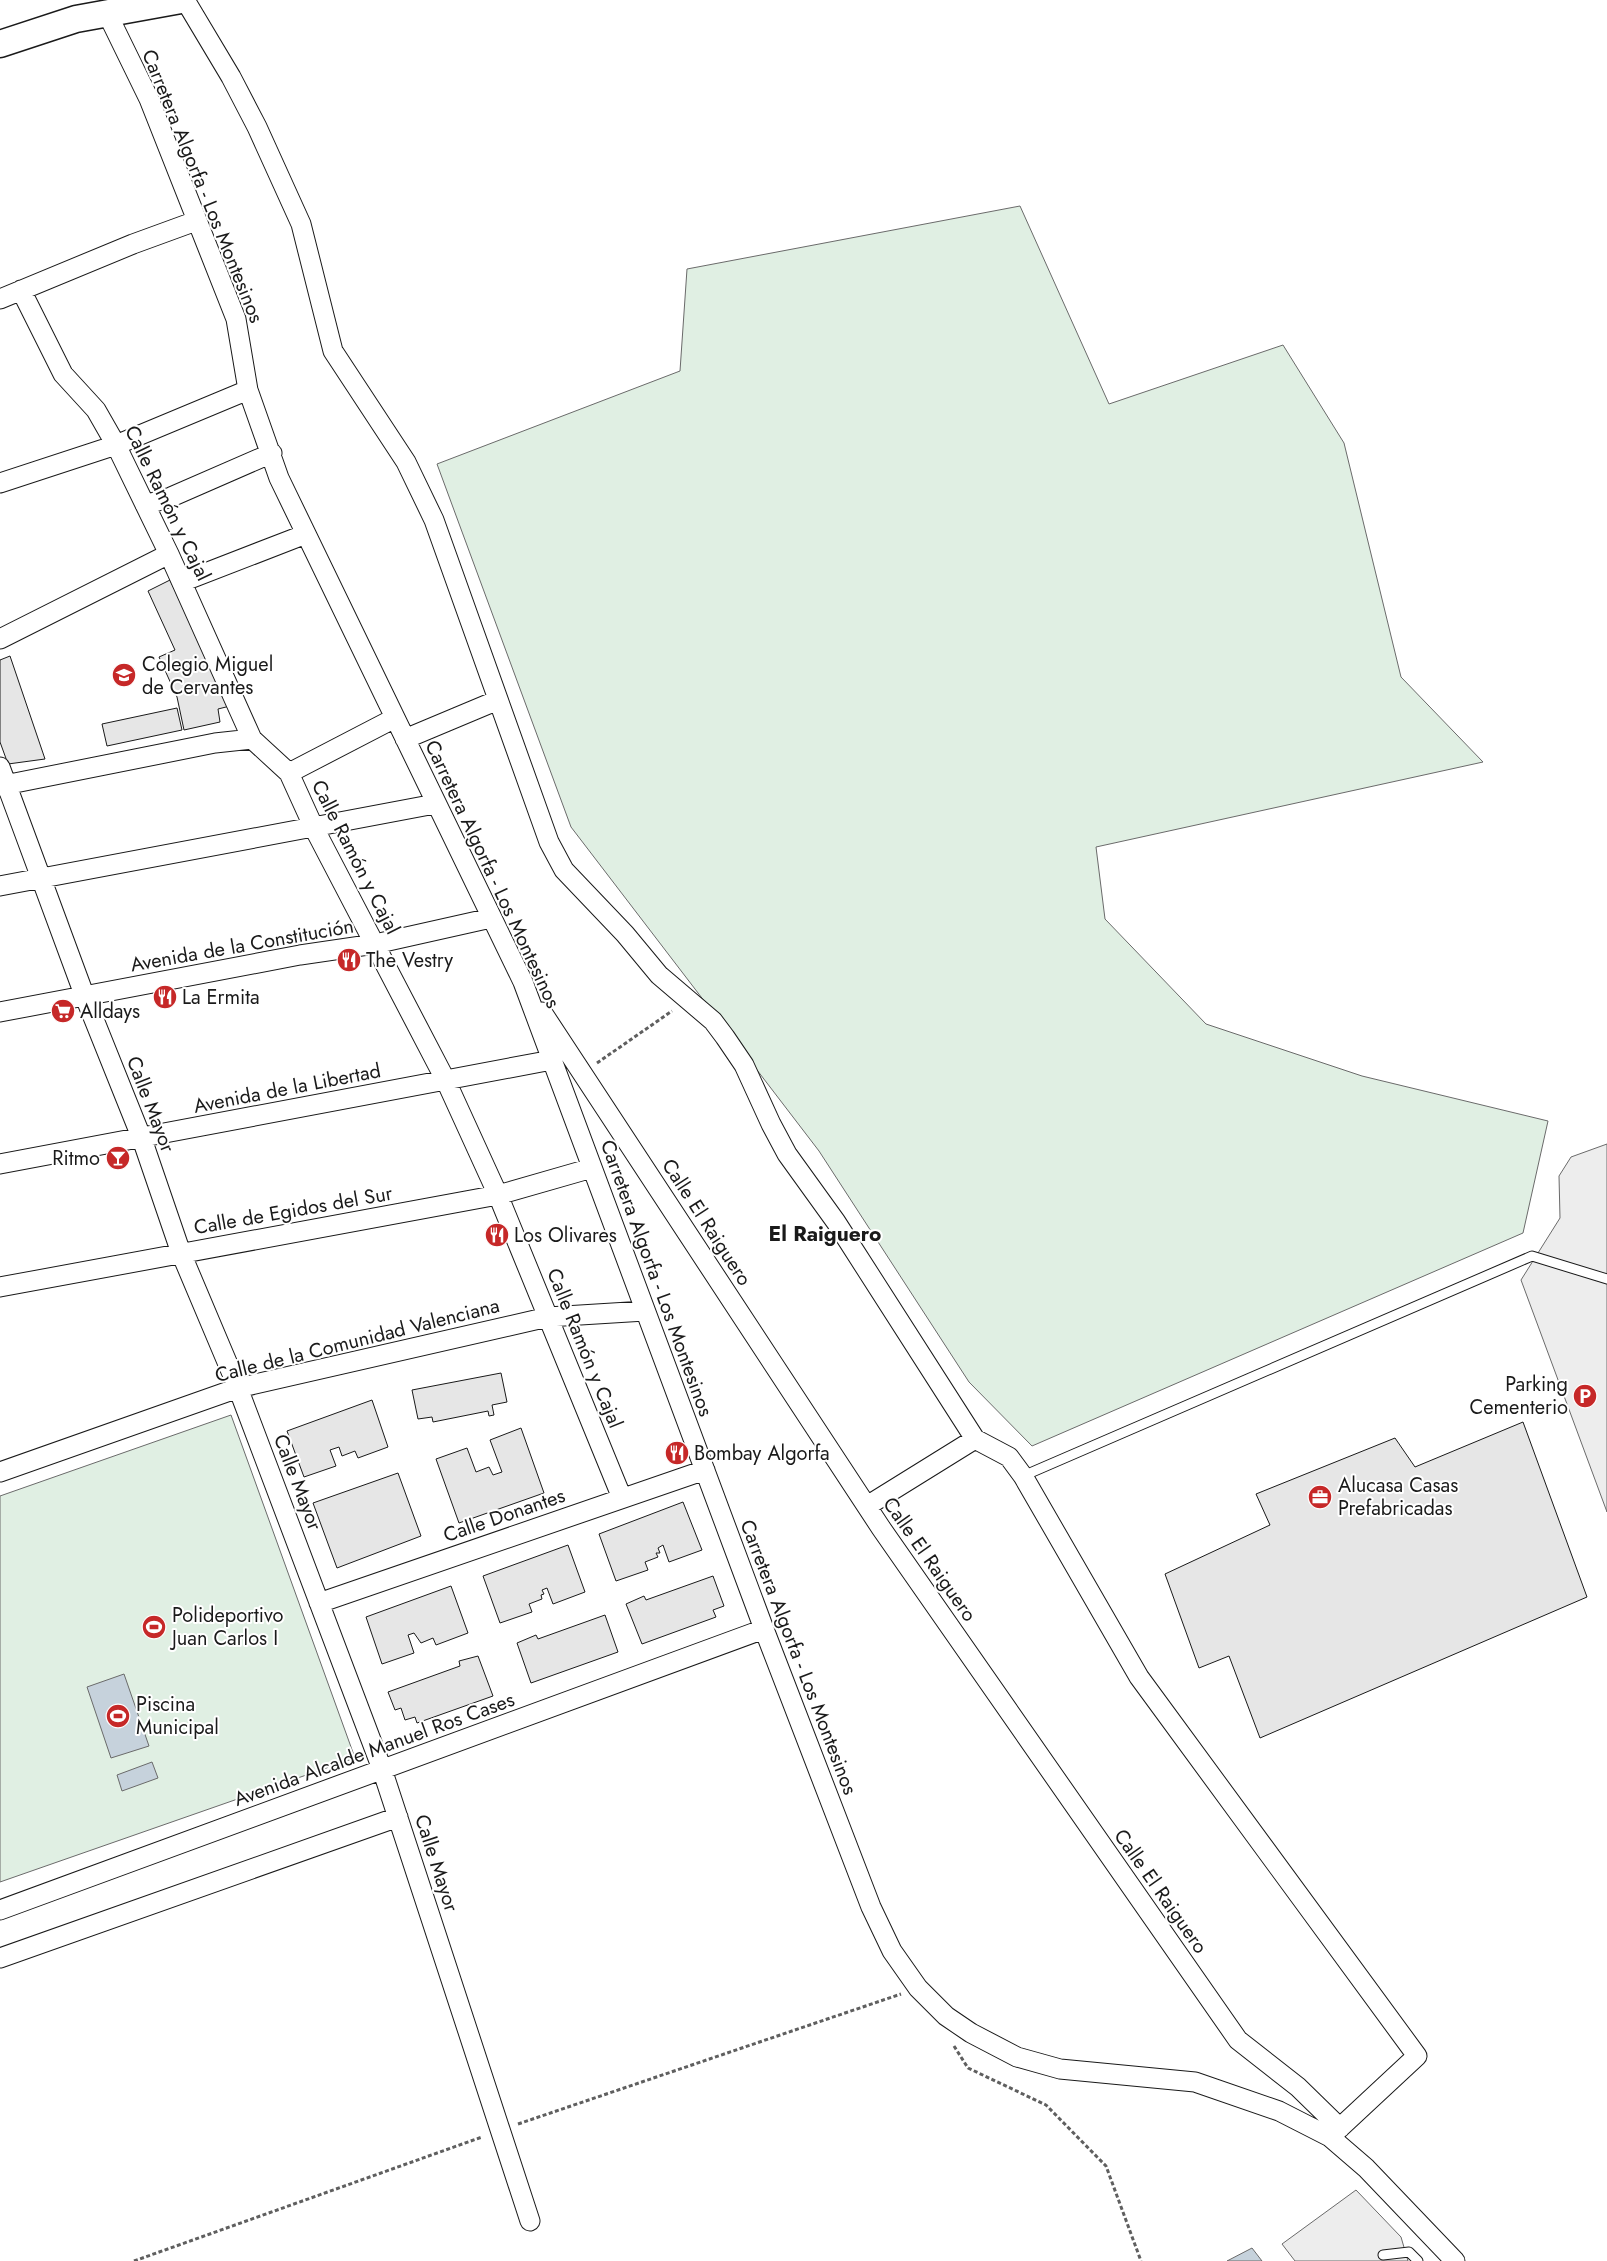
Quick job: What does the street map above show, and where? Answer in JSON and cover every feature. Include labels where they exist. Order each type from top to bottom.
[{"type":"main road","points":[[0,44],[72,9],[107,13],[181,0]]},
{"type":"street","points":[[185,0],[248,110],[301,224],[333,351],[406,462],[434,520],[549,842],[564,870],[625,934],[659,974],[713,1021],[725,1037],[744,1065],[787,1154],[836,1222],[975,1439],[1009,1457],[1023,1476],[1139,1677],[1417,2056],[1335,2133]]},
{"type":"street","name":"Carretera Algorfa - Los Montesinos","points":[[107,13],[149,99],[236,319],[248,390],[272,453],[279,478],[435,804],[523,982],[764,1629],[871,1907],[892,1951],[918,1988],[946,2016],[971,2033],[1017,2057],[1060,2069],[1195,2082],[1279,2111],[1335,2133],[1455,2261]]},
{"type":"street","points":[[0,299],[196,221]]},
{"type":"street","name":"Calle Ramón y Cajal","points":[[21,290],[63,374],[96,410],[116,444],[182,582],[252,739],[289,773],[314,828],[446,1081],[498,1195],[622,1498]]},
{"type":"street","points":[[0,483],[116,444],[248,390]]},
{"type":"street","points":[[145,505],[171,497],[272,453]]},
{"type":"street","points":[[182,582],[306,534]]},
{"type":"street","points":[[0,639],[169,554]]},
{"type":"street","points":[[405,739],[498,700]]},
{"type":"street","points":[[289,773],[395,718]]},
{"type":"street","points":[[4,785],[214,743],[252,739]]},
{"type":"street","name":"Calle Mayor","points":[[0,767],[4,785],[42,878],[85,997],[142,1139],[181,1253],[238,1388],[382,1769],[530,2221]]},
{"type":"street","points":[[0,886],[435,804]]},
{"type":"street","name":"Avenida de la Constitución","points":[[0,1012],[300,955],[375,944],[492,918]]},
{"type":"street","name":"Calle El Raiguero","points":[[523,982],[867,1506],[1238,2040],[1298,2087],[1335,2133]]},
{"type":"street","name":"Avenida de la Libertad","points":[[0,1164],[142,1139],[552,1060]]},
{"type":"street","name":"Calle de Egidos del Sur","points":[[0,1287],[498,1195],[592,1168]]},
{"type":"street","name":"Calle de la Comunidad Valenciana","points":[[0,1472],[238,1388],[548,1317],[645,1311]]},
{"type":"street","points":[[867,1506],[975,1439]]},
{"type":"street","name":"Calle Donantes","points":[[319,1603],[705,1470]]},
{"type":"street","name":"Avenida Alcalde Manuel Ros Cases","points":[[0,1910],[764,1629]]},
{"type":"street","points":[[0,1958],[398,1817]]},
{"type":"lane","points":[[1023,1476],[1532,1256],[1607,1279]]},
{"type":"lane","points":[[1383,2255],[1409,2252],[1418,2261]]},
{"type":"path","points":[[582,1073],[688,1000]]},
{"type":"path","points":[[134,2261],[500,2130],[918,1988]]},
{"type":"path","points":[[952,2044],[968,2068],[1046,2105],[1106,2166],[1141,2261]]},
{"type":"green space","points":[[1020,206],[1109,404],[1283,345],[1344,443],[1401,677],[1483,762],[1096,847],[1105,919],[1206,1024],[1362,1076],[1548,1121],[1523,1233],[1032,1446],[969,1382],[819,1151],[571,827],[437,464],[680,371],[687,269]]},
{"type":"green space","name":"Polideportivo Juan Carlos I","points":[[231,1415],[355,1758],[0,1882],[0,1496]]},
{"type":"shaded area","name":"Parking Cementerio","points":[[1607,1144],[1607,1512],[1521,1280],[1560,1218],[1559,1176],[1571,1157]]},
{"type":"shaded area","name":"Piscina Municipal","points":[[124,1674],[149,1746],[111,1758],[87,1687]]},
{"type":"shaded area","points":[[152,1762],[158,1778],[122,1791],[117,1775]]},
{"type":"shaded area","points":[[1356,2190],[1401,2237],[1408,2261],[1295,2261],[1282,2244]]},
{"type":"shaded area","points":[[1252,2248],[1262,2261],[1227,2261]]},
{"type":"building","points":[[170,580],[230,706],[218,709],[220,722],[184,730],[177,697],[159,657],[175,650],[148,591]]},
{"type":"building","points":[[10,656],[45,759],[8,764],[0,742],[0,660]]},
{"type":"building","points":[[177,708],[182,730],[107,746],[102,724]]},
{"type":"building","points":[[501,1373],[507,1402],[492,1405],[494,1415],[489,1416],[488,1411],[433,1422],[432,1417],[418,1419],[412,1390]]},
{"type":"building","points":[[372,1400],[388,1447],[358,1458],[355,1451],[342,1456],[339,1447],[330,1450],[336,1466],[304,1477],[287,1431]]},
{"type":"building","points":[[1523,1422],[1587,1597],[1260,1738],[1229,1656],[1199,1668],[1165,1574],[1270,1525],[1256,1494],[1395,1438],[1415,1467]]},
{"type":"building","points":[[521,1428],[544,1493],[459,1523],[436,1459],[467,1448],[476,1472],[489,1467],[493,1475],[502,1472],[490,1440]]},
{"type":"building","points":[[398,1473],[421,1536],[337,1568],[313,1503]]},
{"type":"building","points":[[683,1502],[702,1550],[669,1562],[663,1545],[658,1548],[660,1553],[656,1553],[658,1557],[645,1562],[648,1570],[616,1581],[599,1534]]},
{"type":"building","points":[[568,1545],[585,1592],[553,1604],[547,1588],[542,1590],[544,1594],[541,1595],[542,1599],[529,1604],[532,1612],[500,1623],[483,1576]]},
{"type":"building","points":[[713,1576],[724,1606],[713,1610],[716,1617],[642,1644],[626,1604],[644,1596],[646,1600]]},
{"type":"building","points":[[451,1586],[468,1633],[436,1645],[433,1638],[421,1643],[414,1633],[408,1635],[414,1653],[382,1664],[366,1617]]},
{"type":"building","points":[[605,1615],[618,1652],[531,1683],[517,1643],[536,1635],[538,1639]]},
{"type":"building","points":[[478,1656],[493,1696],[417,1723],[415,1717],[405,1720],[401,1708],[395,1710],[388,1692],[460,1666],[459,1661]]},
{"type":"place","name":"Colegio Miguel de Cervantes","points":[[124,675]]},
{"type":"place","name":"The Vestry","points":[[349,960]]},
{"type":"place","name":"La Ermita","points":[[165,997]]},
{"type":"place","name":"Alldays","points":[[63,1011]]},
{"type":"place","name":"Ritmo","points":[[118,1158]]},
{"type":"place","name":"Los Olivares","points":[[497,1235]]},
{"type":"place","name":"Parking Cementerio","points":[[1585,1396]]},
{"type":"place","name":"Bombay Algorfa","points":[[677,1453]]},
{"type":"place","name":"Alucasa Casas Prefabricadas","points":[[1320,1497]]},
{"type":"place","name":"Polideportivo Juan Carlos I","points":[[154,1627]]},
{"type":"place","name":"Piscina Municipal","points":[[118,1716]]},
{"type":"district","name":"El Raiguero","points":[[825,1234]]}]
